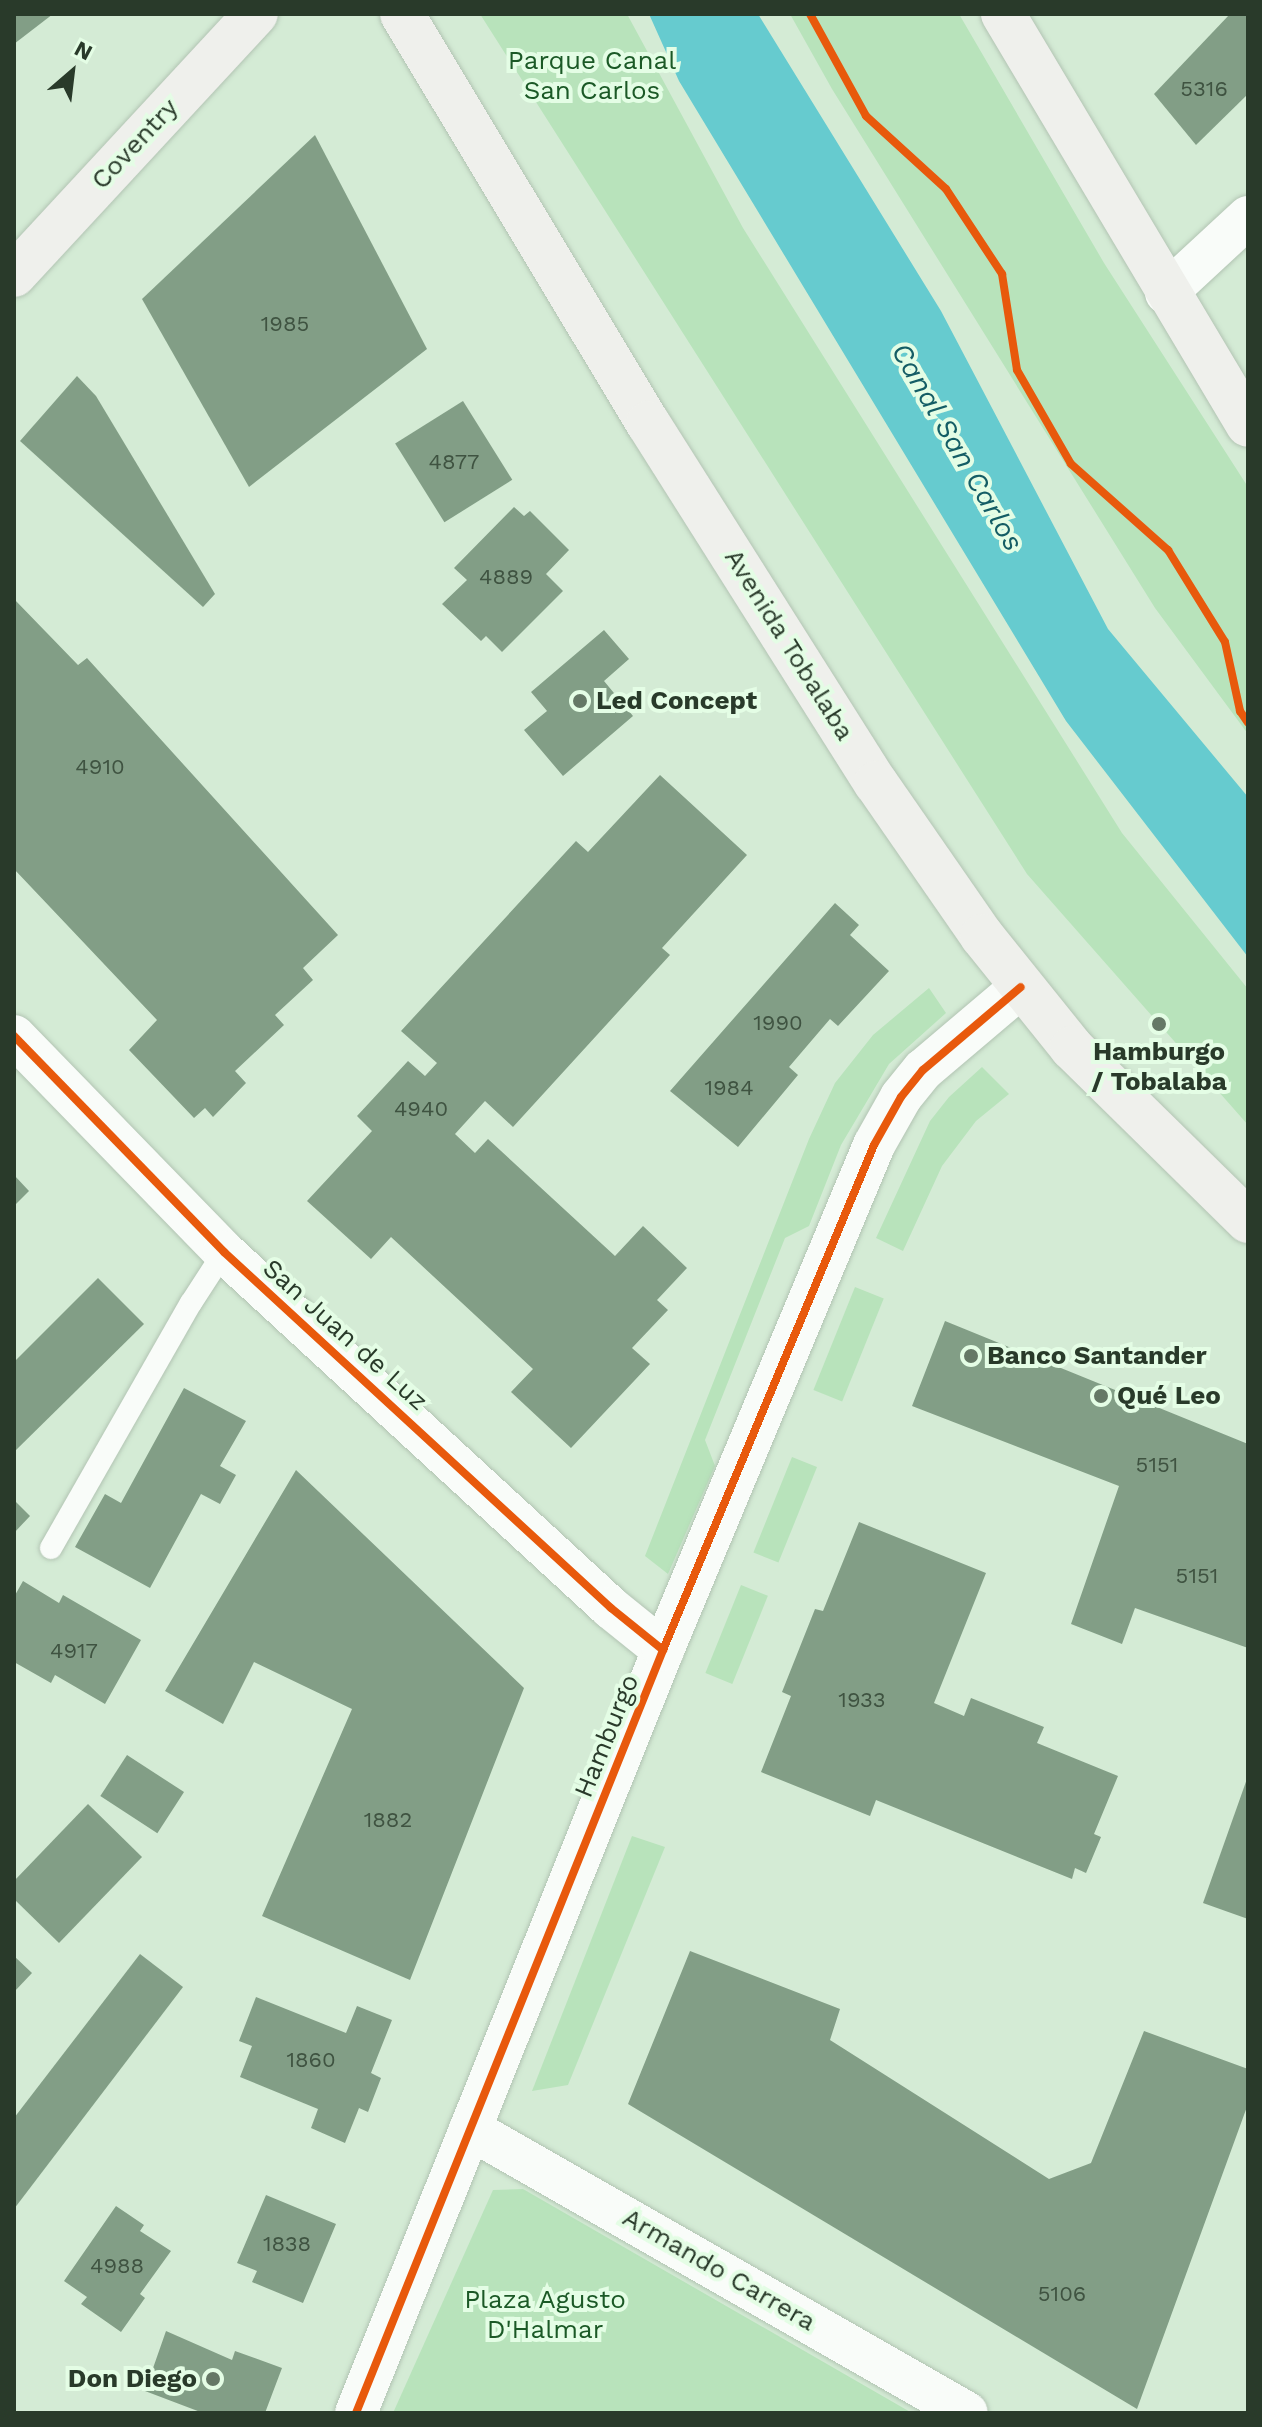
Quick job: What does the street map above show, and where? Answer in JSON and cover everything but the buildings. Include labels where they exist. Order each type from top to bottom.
[{"type":"main road","name":"Coventry","points":[[14,275],[256,14]]},
{"type":"main road","name":"Avenida Tobalaba","points":[[402,14],[648,423],[876,783],[1021,987],[1072,1048],[1248,1221]]},
{"type":"main road","points":[[1003,14],[1166,293],[1248,425]]},
{"type":"street","points":[[1166,293],[1248,217]]},
{"type":"street","name":"Hamburgo","points":[[356,2413],[663,1650],[832,1241],[886,1122],[923,1070],[1021,987]]},
{"type":"street","name":"San Juan de Luz","points":[[14,1036],[224,1252],[611,1608],[663,1650]]},
{"type":"street","name":"Armando Carrera","points":[[470,2129],[967,2413]]},
{"type":"lane","points":[[51,1548],[183,1316],[224,1252]]},
{"type":"green space","name":"Parque Canal San Carlos","points":[[480,14],[627,14],[743,228],[1122,833],[1248,989],[1248,1125],[1027,874]]},
{"type":"green space","points":[[790,14],[959,14],[1104,263],[1248,487],[1248,734],[1155,608],[832,89]]},
{"type":"green space","points":[[929,988],[946,1013],[889,1064],[841,1145],[809,1226],[785,1238],[705,1440],[715,1466],[668,1574],[645,1556],[809,1139],[835,1083],[873,1035]]},
{"type":"green space","points":[[982,1067],[1009,1094],[976,1121],[942,1166],[903,1251],[876,1238],[930,1121],[949,1097]]},
{"type":"green space","points":[[855,1287],[884,1299],[842,1402],[813,1390]]},
{"type":"green space","points":[[792,1457],[817,1467],[778,1563],[753,1552]]},
{"type":"green space","points":[[741,1585],[768,1596],[732,1684],[705,1673]]},
{"type":"green space","points":[[632,1836],[665,1847],[568,2085],[532,2091]]},
{"type":"green space","name":"Plaza Agusto D'Halmar","points":[[523,2189],[912,2413],[393,2413],[493,2190]]},
{"type":"water","name":"Canal San Carlos","points":[[649,14],[758,14],[941,311],[1108,629],[1248,797],[1248,957],[1066,721],[679,81]]},
{"type":"cycle path","points":[[810,14],[866,116],[946,189],[1002,274],[1017,370],[1071,464],[1168,550],[1225,642],[1240,711],[1248,723]]},
{"type":"cycle path","points":[[356,2413],[663,1650],[874,1145],[901,1097],[923,1070],[1021,987]]},
{"type":"cycle path","points":[[14,1036],[224,1252],[611,1608],[663,1650]]},
{"type":"place","name":"Led Concept","points":[[580,701]]},
{"type":"place","name":"Hamburgo / Tobalaba","points":[[1159,1024]]},
{"type":"place","name":"Banco Santander","points":[[971,1356]]},
{"type":"place","name":"Qué Leo","points":[[1101,1396]]},
{"type":"place","name":"Don Diego","points":[[213,2379]]}]
